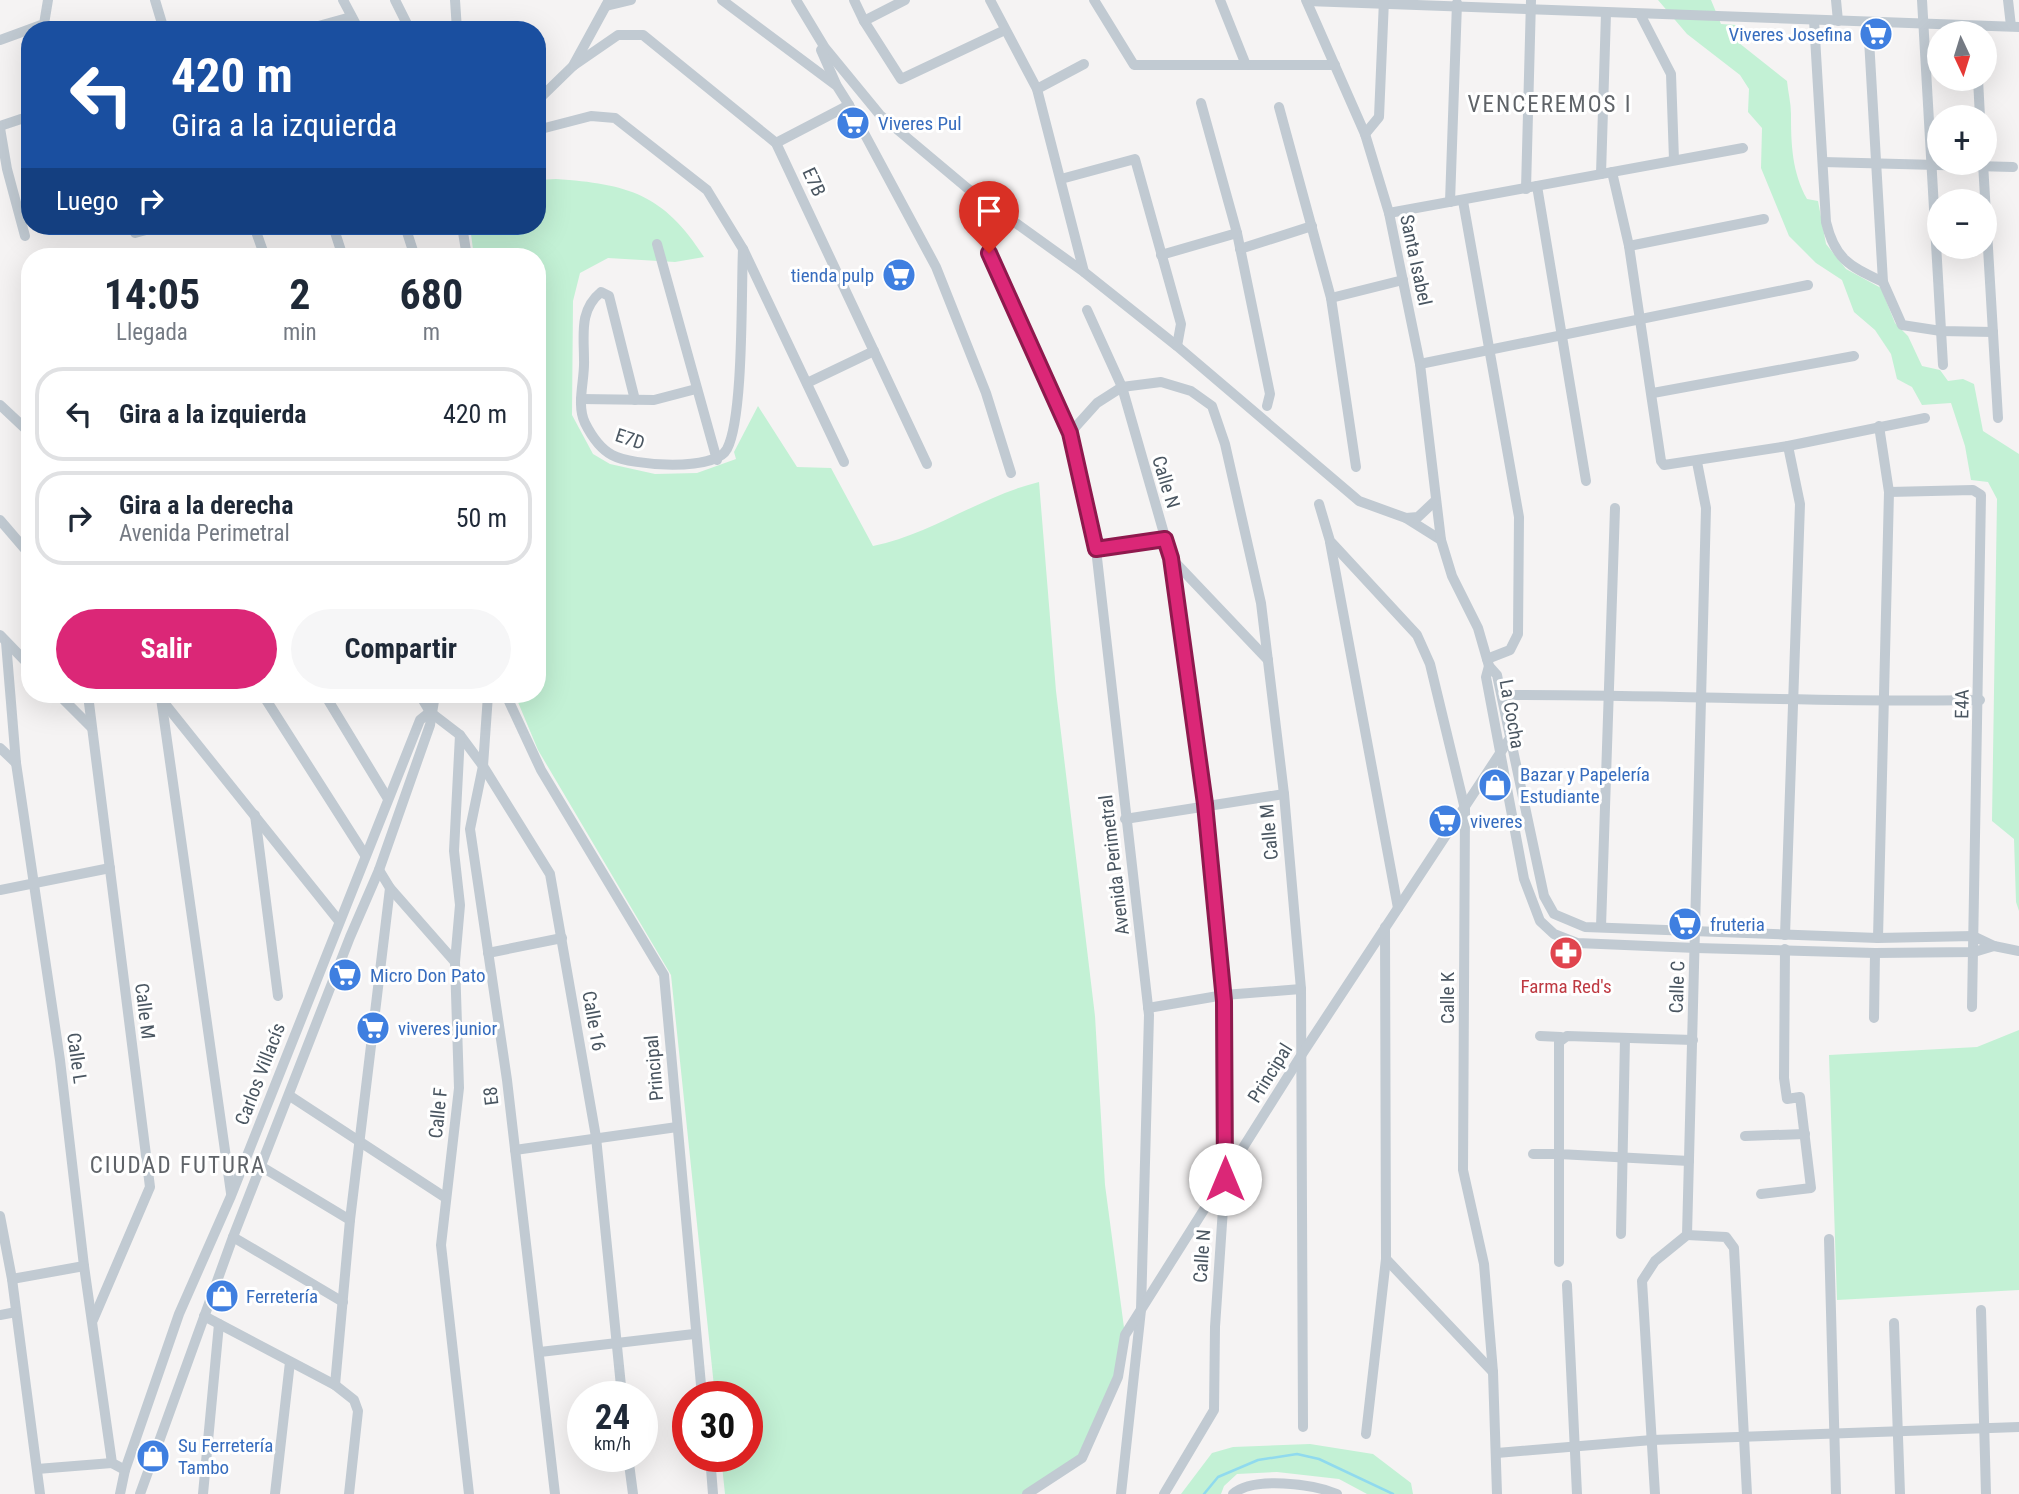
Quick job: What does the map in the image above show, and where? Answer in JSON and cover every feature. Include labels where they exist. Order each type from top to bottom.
[{"type":"street","points":[[46,21],[48,0]]},
{"type":"street","points":[[155,0],[161,21]]},
{"type":"street","points":[[343,0],[353,21]]},
{"type":"street","points":[[395,0],[406,21]]},
{"type":"street","points":[[455,0],[456,21]]},
{"type":"street","points":[[546,92],[570,69],[607,3],[631,0]]},
{"type":"street","points":[[722,0],[837,86]]},
{"type":"street","points":[[796,0],[837,86],[936,267],[986,393],[1011,473]]},
{"type":"street","points":[[854,0],[863,21],[901,79],[1005,30]]},
{"type":"street","points":[[863,21],[905,0]]},
{"type":"street","points":[[990,0],[1037,89],[1084,272]]},
{"type":"street","points":[[1094,0],[1134,65],[1335,65]]},
{"type":"street","points":[[1220,0],[1246,65]]},
{"type":"street","points":[[1836,0],[1838,21]]},
{"type":"street","points":[[1922,0],[1928,105]]},
{"type":"street","points":[[1997,28],[2015,27],[2008,0]]},
{"type":"street","points":[[1307,1],[1530,5],[1606,13],[1927,23]]},
{"type":"street","name":"Santa Isabel","points":[[1307,1],[1365,134],[1389,213],[1420,364],[1434,502],[1441,540],[1452,576],[1478,628],[1488,663]]},
{"type":"street","points":[[1365,134],[1379,117],[1384,2]]},
{"type":"street","points":[[1451,202],[1457,4]]},
{"type":"street","points":[[1530,5],[1532,187],[1563,333],[1586,481]]},
{"type":"street","points":[[1606,13],[1606,173],[1629,246],[1661,461],[1672,466],[1697,462],[1925,418]]},
{"type":"street","points":[[1640,14],[1671,74],[1674,160]]},
{"type":"street","points":[[337,21],[351,17]]},
{"type":"street","points":[[1814,20],[1826,222],[1831,242],[1849,266],[1883,282]]},
{"type":"street","points":[[1868,22],[1883,282],[1902,325],[1941,331],[1993,331]]},
{"type":"street","points":[[812,29],[880,115],[967,188],[1084,272],[1186,353],[1359,501],[1406,517],[1441,540]]},
{"type":"street","points":[[0,40],[21,32]]},
{"type":"street","name":"E7B","points":[[570,69],[618,35],[643,35],[776,143],[927,464]]},
{"type":"street","points":[[1037,89],[1084,64]]},
{"type":"street","points":[[1201,103],[1237,233],[1270,394],[1267,407]]},
{"type":"street","points":[[776,143],[849,105]]},
{"type":"street","points":[[1279,107],[1331,298],[1356,467]]},
{"type":"street","points":[[546,128],[591,116],[615,118],[685,169],[707,190],[743,249],[844,462]]},
{"type":"street","points":[[21,119],[0,127],[3,169],[21,224]]},
{"type":"street","points":[[1389,213],[1743,148]]},
{"type":"street","points":[[1061,179],[1135,159],[1181,324],[1177,346]]},
{"type":"street","points":[[1823,162],[1927,165]]},
{"type":"street","points":[[1997,166],[2013,167]]},
{"type":"street","points":[[1932,175],[1942,365]]},
{"type":"street","points":[[1984,175],[1998,418]]},
{"type":"street","points":[[1463,201],[1519,517],[1518,634],[1510,650],[1488,663]]},
{"type":"street","points":[[1629,246],[1764,219]]},
{"type":"street","points":[[1240,249],[1312,226]]},
{"type":"street","points":[[1161,255],[1237,233]]},
{"type":"street","points":[[657,244],[717,460],[726,452],[731,440],[735,413],[743,249]]},
{"type":"street","name":"Avenida Perimetral","points":[[989,253],[1070,433],[1096,549],[1148,1009],[1140,1310],[1121,1494]]},
{"type":"street","points":[[1331,298],[1403,280]]},
{"type":"street","points":[[1420,364],[1808,285]]},
{"type":"street","name":"E7D","points":[[635,400],[609,296],[605,291],[592,299],[584,318],[581,414],[586,424],[602,448],[613,456],[652,464],[717,460]]},
{"type":"street","name":"Calle N","points":[[1087,310],[1122,387],[1171,558],[1205,804],[1224,995],[1225,1179],[1215,1327],[1214,1410],[1164,1494]]},
{"type":"street","points":[[807,383],[874,351]]},
{"type":"street","points":[[1653,393],[1854,356]]},
{"type":"street","name":"Calle M","points":[[1070,433],[1097,402],[1122,387],[1161,382],[1191,391],[1212,407],[1225,444],[1261,603],[1284,794],[1301,989],[1303,1427]]},
{"type":"street","points":[[581,399],[664,398],[696,389]]},
{"type":"street","points":[[0,405],[21,425]]},
{"type":"street","points":[[1878,938],[1889,492],[1879,426]]},
{"type":"street","points":[[1785,935],[1800,504],[1788,446]]},
{"type":"street","name":"Calle C","points":[[1687,1235],[1706,508],[1697,462]]},
{"type":"street","name":"E4A","points":[[1889,492],[1973,490],[1981,495],[1980,700],[1972,1007]]},
{"type":"street","points":[[1406,517],[1418,517],[1434,502]]},
{"type":"street","name":"Calle K","points":[[1319,504],[1330,541],[1398,908]]},
{"type":"street","points":[[1601,927],[1615,508]]},
{"type":"street","points":[[0,520],[21,544]]},
{"type":"street","points":[[1096,549],[1165,539]]},
{"type":"street","name":"Calle K","points":[[1330,541],[1417,635],[1430,663],[1465,809],[1463,1170],[1484,1264],[1493,1372],[1497,1494]]},
{"type":"street","points":[[1171,558],[1268,660]]},
{"type":"street","points":[[3,639],[21,657]]},
{"type":"street","name":"Calle L","points":[[3,639],[32,883],[60,1060],[84,1266],[113,1463]]},
{"type":"street","name":"La Cocha","points":[[1488,663],[1497,676],[1502,695],[1544,896],[1554,914],[1567,922],[1601,927],[1785,935],[1878,938],[1973,936],[1993,946],[2019,951]]},
{"type":"street","name":"La Cocha","points":[[1488,663],[1486,677],[1524,879],[1540,921],[1554,934],[1577,943],[1875,953],[1974,952],[1993,946]]},
{"type":"street","points":[[1502,695],[1701,695],[1884,702],[1980,700]]},
{"type":"street","points":[[67,703],[91,727]]},
{"type":"street","name":"Calle M","points":[[89,703],[150,1187],[93,1320]]},
{"type":"street","points":[[160,703],[231,1196]]},
{"type":"street","points":[[164,703],[339,921]]},
{"type":"street","points":[[268,703],[365,855]]},
{"type":"street","points":[[330,703],[388,799]]},
{"type":"street","name":"Calle 16","points":[[425,703],[430,712],[460,734],[550,874],[596,1138],[621,1381]]},
{"type":"street","name":"Carlos Villacís","points":[[140,1494],[233,1237],[350,937],[379,870],[430,725],[433,703]]},
{"type":"street","name":"E8","points":[[487,703],[483,766],[470,829],[515,1150],[555,1494]]},
{"type":"street","name":"Principal","points":[[510,703],[541,770],[663,975],[700,1381]]},
{"type":"street","name":"Carlos Villacís","points":[[120,1494],[125,1470],[179,1314],[231,1196],[420,720],[430,712]]},
{"type":"street","name":"Calle F","points":[[460,734],[454,850],[460,905],[455,962],[460,1088],[441,1245],[469,1494]]},
{"type":"street","name":"Principal","points":[[1027,1494],[1082,1458],[1118,1377],[1125,1335],[1302,1055],[1510,738]]},
{"type":"street","points":[[0,748],[16,763]]},
{"type":"street","points":[[1125,819],[1205,804],[1284,794]]},
{"type":"street","points":[[255,815],[278,996]]},
{"type":"street","points":[[0,890],[110,868]]},
{"type":"street","points":[[379,870],[390,888],[455,962]]},
{"type":"street","points":[[335,1385],[350,1220],[390,888]]},
{"type":"street","points":[[1366,1434],[1386,1259],[1385,927]]},
{"type":"street","points":[[488,953],[562,938]]},
{"type":"street","points":[[1761,1194],[1811,1188],[1800,1097],[1787,1099],[1784,1078],[1785,950]]},
{"type":"street","points":[[1874,1018],[1875,953]]},
{"type":"street","points":[[1148,1009],[1224,995],[1301,989]]},
{"type":"street","points":[[1540,1037],[1693,1040]]},
{"type":"street","points":[[1559,1262],[1561,1037]]},
{"type":"street","points":[[1621,1234],[1620,1160],[1625,1038]]},
{"type":"street","points":[[290,1096],[446,1198]]},
{"type":"street","points":[[515,1150],[677,1127]]},
{"type":"street","points":[[1745,1136],[1805,1134]]},
{"type":"street","points":[[1533,1154],[1689,1161]]},
{"type":"street","points":[[262,1167],[350,1220]]},
{"type":"street","points":[[0,1216],[12,1279],[40,1494]]},
{"type":"street","points":[[1655,1494],[1643,1281],[1655,1261],[1687,1235],[1726,1237],[1734,1248],[1747,1494]]},
{"type":"street","points":[[233,1237],[343,1302]]},
{"type":"street","points":[[1829,1239],[1836,1494]]},
{"type":"street","points":[[1386,1259],[1493,1372]]},
{"type":"street","points":[[12,1279],[84,1266]]},
{"type":"street","points":[[1567,1285],[1577,1494]]},
{"type":"street","points":[[1981,1310],[1986,1494]]},
{"type":"street","points":[[0,1315],[16,1312]]},
{"type":"street","points":[[204,1316],[335,1385],[354,1400],[358,1411],[349,1494]]},
{"type":"street","points":[[1894,1323],[1900,1494]]},
{"type":"street","points":[[203,1494],[219,1324]]},
{"type":"street","points":[[540,1352],[617,1340],[694,1334]]},
{"type":"street","points":[[275,1494],[290,1362]]},
{"type":"street","points":[[1497,1453],[1575,1444],[1652,1440],[2019,1427]]},
{"type":"street","points":[[37,1469],[113,1463],[125,1470]]},
{"type":"street","points":[[630,1472],[633,1494]]},
{"type":"street","points":[[711,1472],[713,1494]]},
{"type":"street","points":[[1233,1494],[1249,1484],[1337,1494]]},
{"type":"green space","points":[[1658,0],[1711,0],[1721,24],[1736,25],[1739,43],[1787,81],[1795,168],[1807,199],[1818,201],[1826,244],[1846,269],[1881,288],[1895,323],[1908,336],[1922,366],[1940,370],[1948,381],[1963,379],[1974,384],[1983,431],[2019,454],[2019,911],[2016,902],[2014,839],[1992,821],[1997,499],[1988,482],[1971,480],[1965,446],[1951,403],[1922,405],[1912,387],[1897,379],[1891,354],[1875,330],[1854,312],[1842,280],[1816,263],[1789,236],[1761,168],[1762,128],[1748,112],[1749,89],[1740,75],[1687,34]]},
{"type":"green space","points":[[546,180],[604,184],[642,196],[659,206],[689,236],[704,257],[675,262],[608,258],[580,273],[573,301],[572,415],[593,454],[610,464],[655,474],[697,473],[736,459],[734,452],[758,406],[797,467],[831,468],[873,546],[916,533],[997,496],[1039,482],[1056,691],[1095,1016],[1105,1185],[1125,1335],[1118,1377],[1082,1458],[1027,1494],[725,1494],[723,1472],[763,1472],[763,1381],[713,1381],[671,975],[538,750],[518,703],[546,703],[546,248],[473,248],[471,235],[546,235]]},
{"type":"green space","points":[[2019,1030],[2019,1290],[1837,1300],[1829,1055],[1977,1047]]},
{"type":"green space","points":[[1310,1444],[1373,1454],[1411,1483],[1413,1494],[1367,1494],[1339,1479],[1277,1472],[1237,1474],[1224,1486],[1221,1494],[1181,1494],[1212,1453],[1233,1447]]},
{"type":"waterway","points":[[1204,1494],[1218,1477],[1258,1460],[1297,1454],[1319,1459],[1393,1494]]},
{"type":"place","name":"Viveres Josefina","points":[[1876,34]]},
{"type":"place","name":"Viveres Pul","points":[[853,123]]},
{"type":"place","name":"tienda pulp","points":[[899,275]]},
{"type":"place","name":"Bazar y Papelería Estudiante","points":[[1495,785]]},
{"type":"place","name":"viveres","points":[[1445,821]]},
{"type":"place","name":"fruteria","points":[[1685,924]]},
{"type":"place","name":"Farma Red's","points":[[1566,953]]},
{"type":"place","name":"Micro Don Pato","points":[[345,975]]},
{"type":"place","name":"viveres junior","points":[[373,1028]]},
{"type":"place","name":"Ferretería","points":[[222,1296]]},
{"type":"place","name":"Su Ferretería Tambo","points":[[153,1456]]},
{"type":"district","name":"VENCEREMOS I","points":[[1550,104]]},
{"type":"district","name":"CIUDAD FUTURA","points":[[178,1165]]},
{"type":"route","points":[[989,253],[1070,433],[1096,549],[1165,539],[1171,558],[1205,804],[1224,1001],[1225,1179]]}]
